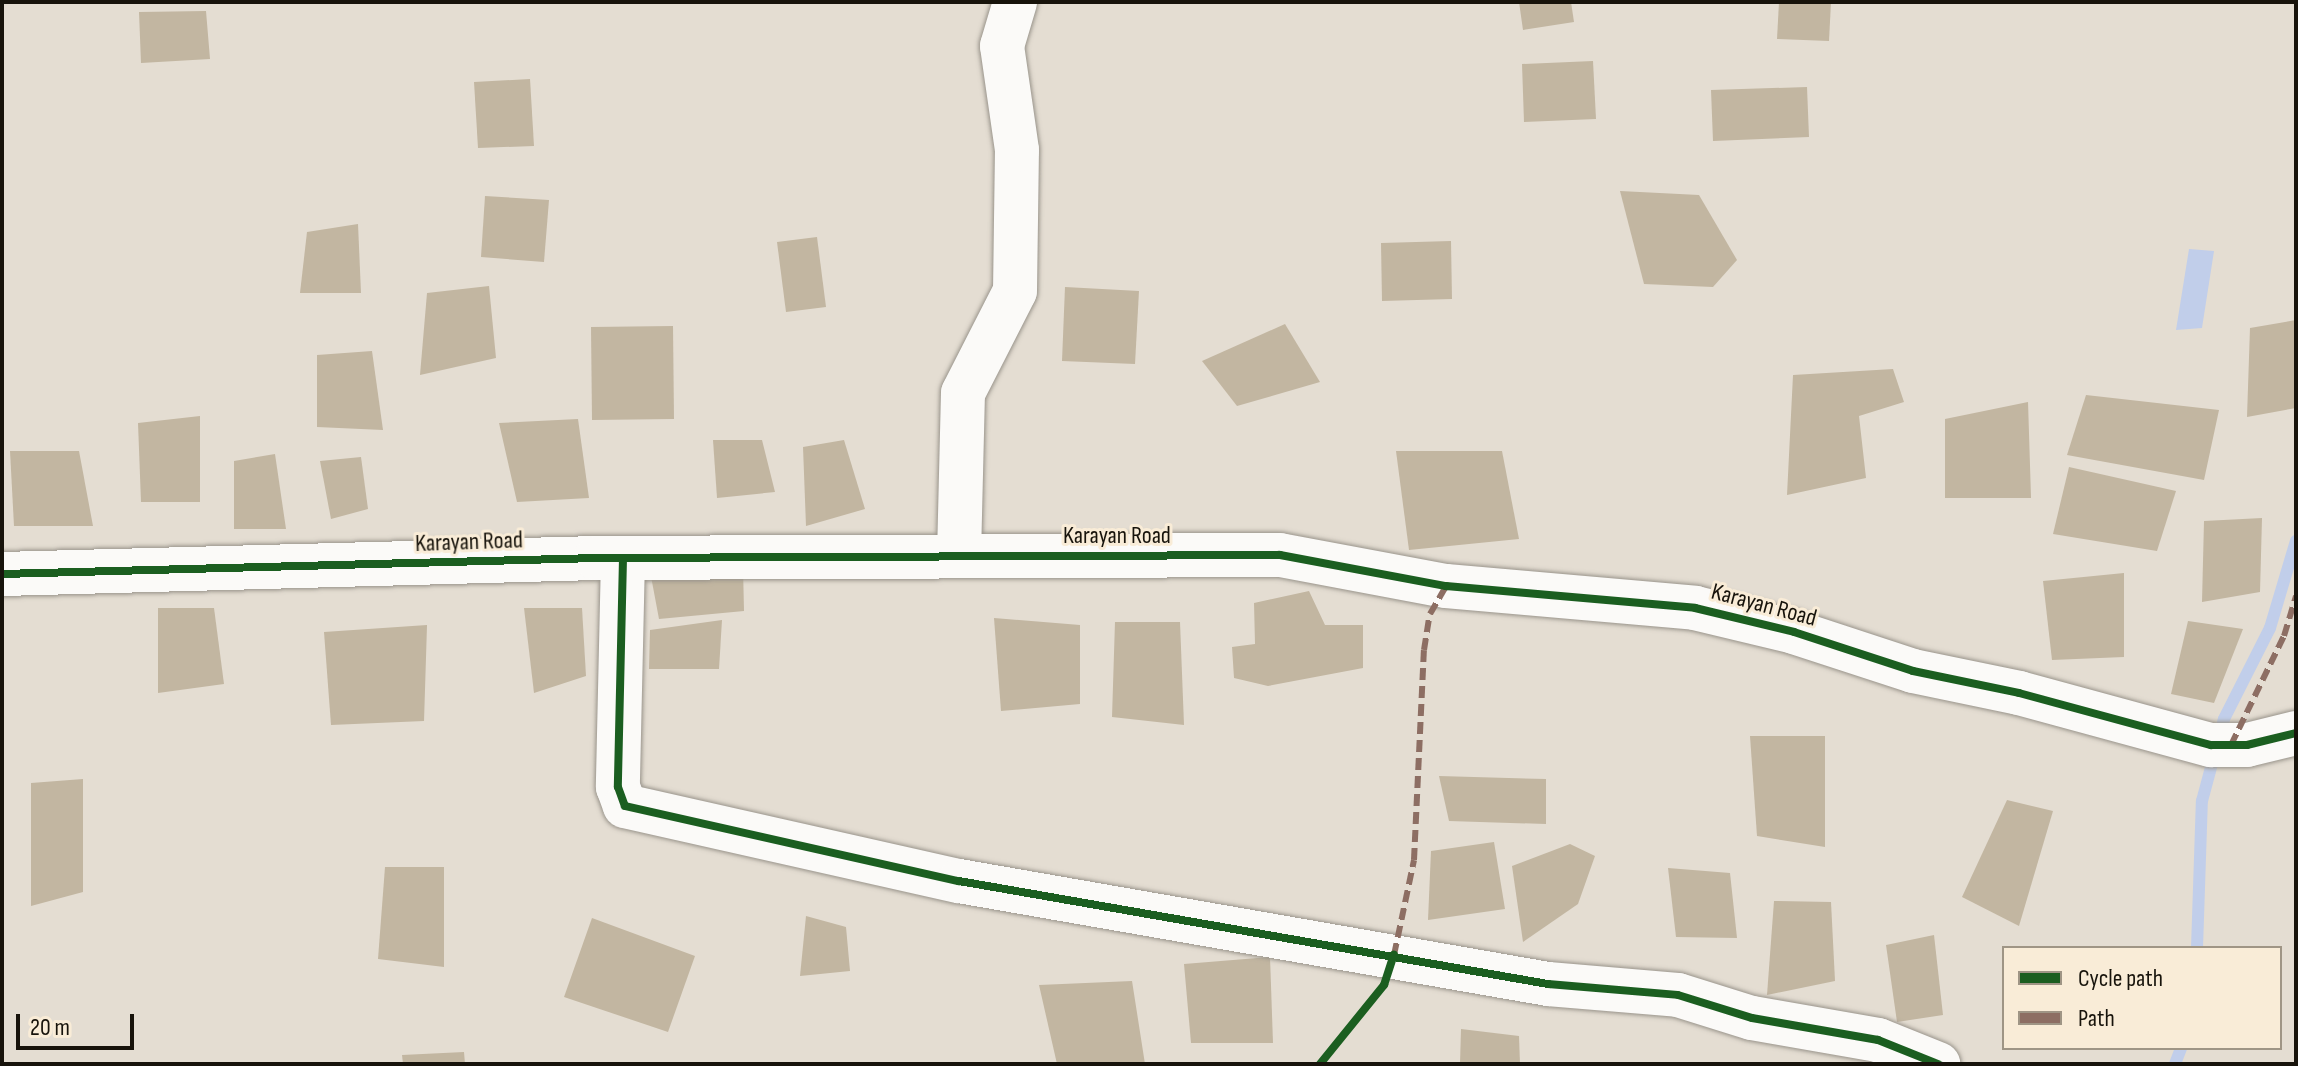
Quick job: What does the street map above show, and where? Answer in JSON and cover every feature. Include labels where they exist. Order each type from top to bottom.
[{"type":"street","points":[[959,556],[963,393],[1015,291],[1017,150],[1002,46],[1015,2]]},
{"type":"street","name":"Karayan Road","points":[[2,574],[623,558],[1280,555],[1446,586],[1695,608],[1794,632],[1913,671],[2019,693],[2229,745],[2296,733]]},
{"type":"street","points":[[623,558],[618,787],[625,806],[959,881],[1548,984],[1678,995],[1752,1018],[1878,1040],[1938,1064]]},
{"type":"water","points":[[2189,249],[2214,251],[2202,328],[2176,330]]},
{"type":"building","points":[[1519,2],[1571,2],[1574,22],[1523,30]]},
{"type":"building","points":[[1779,2],[1831,2],[1829,41],[1777,39]]},
{"type":"building","points":[[206,11],[210,59],[141,63],[139,12]]},
{"type":"building","points":[[1593,61],[1596,119],[1524,122],[1522,64]]},
{"type":"building","points":[[530,79],[534,146],[478,148],[474,82]]},
{"type":"building","points":[[1807,87],[1809,137],[1713,141],[1711,90]]},
{"type":"building","points":[[1620,191],[1699,195],[1737,260],[1713,287],[1644,284]]},
{"type":"building","points":[[485,196],[549,200],[544,262],[481,257]]},
{"type":"building","points":[[358,224],[361,293],[300,293],[307,232]]},
{"type":"building","points":[[817,237],[826,307],[786,312],[777,242]]},
{"type":"building","points":[[1451,241],[1452,299],[1382,301],[1381,243]]},
{"type":"building","points":[[489,286],[496,358],[420,375],[427,293]]},
{"type":"building","points":[[1065,287],[1139,291],[1135,364],[1062,361]]},
{"type":"building","points":[[2296,320],[2296,408],[2247,417],[2250,328]]},
{"type":"building","points":[[1285,324],[1320,382],[1237,406],[1202,361]]},
{"type":"building","points":[[673,326],[674,419],[592,420],[591,327]]},
{"type":"building","points":[[372,351],[383,430],[317,427],[317,355]]},
{"type":"building","points":[[1893,369],[1904,402],[1859,416],[1866,478],[1787,495],[1793,375]]},
{"type":"building","points":[[2086,395],[2219,410],[2204,480],[2067,455]]},
{"type":"building","points":[[2028,402],[2031,498],[1945,498],[1945,419]]},
{"type":"building","points":[[200,416],[200,502],[141,502],[138,423]]},
{"type":"building","points":[[578,419],[589,498],[517,502],[499,423]]},
{"type":"building","points":[[713,440],[762,440],[775,492],[717,498]]},
{"type":"building","points":[[844,440],[865,509],[806,526],[803,447]]},
{"type":"building","points":[[10,451],[79,451],[93,526],[14,526]]},
{"type":"building","points":[[1396,451],[1502,451],[1519,539],[1409,550]]},
{"type":"building","points":[[275,454],[286,529],[234,529],[234,461]]},
{"type":"building","points":[[361,457],[368,509],[331,519],[320,461]]},
{"type":"building","points":[[2069,467],[2176,491],[2157,551],[2053,534]]},
{"type":"building","points":[[2262,518],[2260,592],[2202,602],[2204,521]]},
{"type":"building","points":[[743,567],[744,611],[659,619],[650,571]]},
{"type":"building","points":[[2124,573],[2124,657],[2052,660],[2043,581]]},
{"type":"building","points":[[1309,591],[1325,625],[1363,625],[1363,668],[1268,686],[1234,678],[1232,647],[1255,644],[1254,603]]},
{"type":"building","points":[[158,608],[214,608],[224,684],[158,693]]},
{"type":"building","points":[[524,608],[582,608],[586,676],[534,693]]},
{"type":"building","points":[[994,618],[1080,625],[1080,704],[1001,711]]},
{"type":"building","points":[[722,620],[719,669],[649,669],[650,630]]},
{"type":"building","points":[[2188,621],[2243,629],[2214,703],[2171,694]]},
{"type":"building","points":[[1115,622],[1180,622],[1184,725],[1112,717]]},
{"type":"building","points":[[427,625],[424,721],[331,725],[324,632]]},
{"type":"building","points":[[1750,736],[1825,736],[1825,847],[1757,836]]},
{"type":"building","points":[[1439,776],[1546,779],[1546,824],[1449,821]]},
{"type":"building","points":[[83,779],[83,892],[31,906],[31,783]]},
{"type":"building","points":[[2007,800],[2053,811],[2019,926],[1962,897]]},
{"type":"building","points":[[1494,842],[1505,909],[1428,920],[1431,851]]},
{"type":"building","points":[[1570,844],[1595,856],[1578,904],[1523,942],[1512,866]]},
{"type":"building","points":[[385,867],[444,867],[444,967],[378,959]]},
{"type":"building","points":[[1668,868],[1730,873],[1737,938],[1676,937]]},
{"type":"building","points":[[1774,901],[1831,902],[1835,981],[1767,995]]},
{"type":"building","points":[[806,916],[846,927],[850,971],[800,976]]},
{"type":"building","points":[[592,918],[695,956],[668,1032],[564,997]]},
{"type":"building","points":[[1934,935],[1943,1015],[1897,1022],[1886,945]]},
{"type":"building","points":[[1270,957],[1273,1043],[1191,1043],[1184,964]]},
{"type":"building","points":[[1132,981],[1145,1064],[1057,1064],[1039,985]]},
{"type":"building","points":[[1461,1029],[1519,1036],[1520,1064],[1460,1064]]},
{"type":"building","points":[[464,1052],[465,1064],[403,1064],[402,1055]]},
{"type":"waterway","points":[[2197,946],[2202,801],[2224,719],[2270,628],[2296,541]]},
{"type":"waterway","points":[[2175,1064],[2180,1050]]},
{"type":"marked path","points":[[1394,955],[1414,860],[1424,650],[1430,614],[1446,586]]},
{"type":"marked path","points":[[2231,745],[2284,636],[2296,596]]},
{"type":"cycle path","points":[[2,574],[596,558],[1280,555],[1446,586],[1695,608],[1794,632],[1913,671],[2019,693],[2211,745],[2247,745],[2296,733]]},
{"type":"cycle path","points":[[623,558],[618,787],[625,806],[959,881],[1548,984],[1678,995],[1752,1018],[1878,1040],[1938,1064]]},
{"type":"cycle path","points":[[1320,1064],[1384,985],[1394,955]]}]
